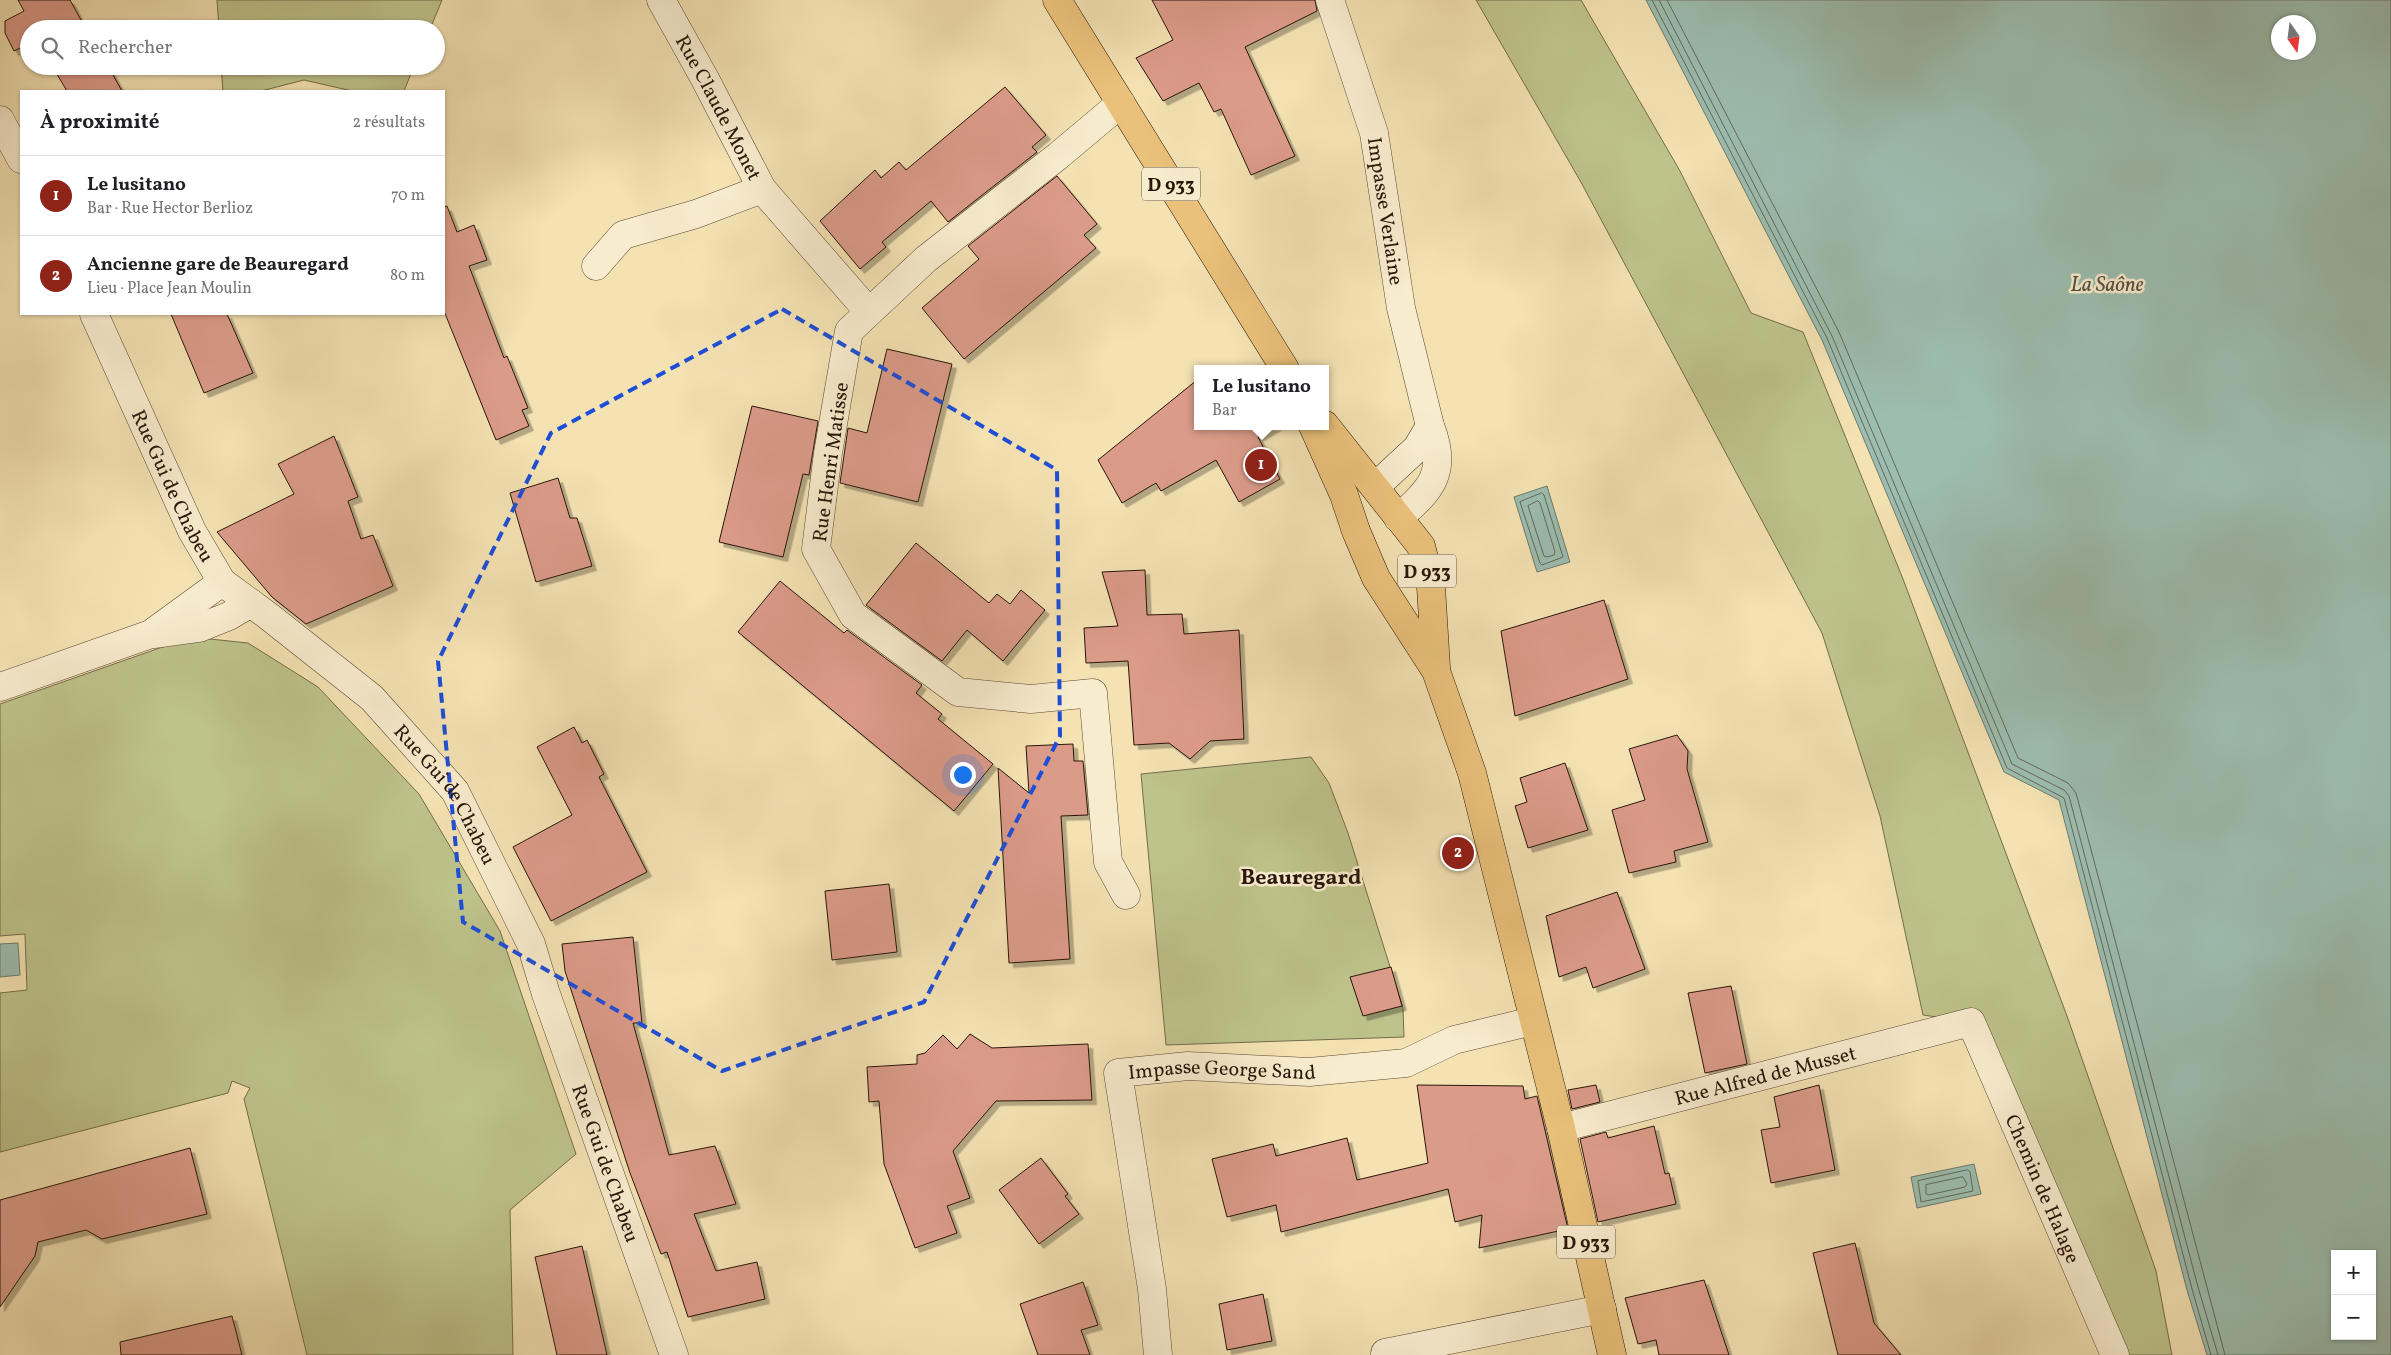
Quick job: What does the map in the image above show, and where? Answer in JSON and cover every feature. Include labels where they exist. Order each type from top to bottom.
[{"type":"main road","name":"D 933","points":[[1056,0],[1282,365]]},
{"type":"main road","name":"D 933","points":[[1316,430],[1344,495],[1356,531],[1376,578],[1436,671],[1472,773],[1561,1128],[1612,1355]]},
{"type":"main road","name":"D 933","points":[[1329,430],[1421,546],[1431,587],[1436,671]]},
{"type":"main road","points":[[1356,531],[1375,486]]},
{"type":"main road","points":[[1356,531],[1398,518]]},
{"type":"street","name":"Rue Claude Monet","points":[[661,0],[705,78],[762,189],[869,312]]},
{"type":"street","name":"Impasse Verlaine","points":[[1330,0],[1374,133],[1401,308],[1430,426],[1437,443],[1438,469],[1423,498],[1398,518]]},
{"type":"street","name":"Rue Henri Matisse","points":[[1120,103],[1058,156],[926,259],[849,331],[828,453],[816,549],[853,615],[958,692],[1031,699],[1093,693],[1108,862],[1126,895]]},
{"type":"street","points":[[0,120],[20,157]]},
{"type":"street","name":"Rue Claude Monet","points":[[596,266],[623,235],[696,214],[762,189]]},
{"type":"street","name":"Rue Gui de Chabeu","points":[[94,315],[192,531],[222,582],[372,698],[455,791],[531,944],[546,994],[674,1355]]},
{"type":"street","points":[[1375,486],[1417,448],[1430,426]]},
{"type":"street","points":[[148,635],[222,582]]},
{"type":"street","points":[[0,687],[148,635],[199,628],[229,616],[251,603]]},
{"type":"street","name":"Impasse George Sand","points":[[1158,1355],[1152,1289],[1118,1073],[1188,1066],[1309,1072],[1406,1063],[1454,1040],[1534,1020]]},
{"type":"street","name":"Rue Alfred de Musset","points":[[1561,1128],[1971,1022]]},
{"type":"street","name":"Chemin de Halage","points":[[1971,1022],[2115,1355]]},
{"type":"street","points":[[1385,1355],[1385,1353],[1602,1309]]},
{"type":"highlighted area","points":[[782,309],[1057,470],[1060,736],[924,1002],[722,1071],[463,922],[438,661],[551,433]]},
{"type":"green space","points":[[217,0],[442,0],[434,20],[218,20]]},
{"type":"green space","points":[[1476,0],[1581,0],[1680,171],[1751,313],[1803,332],[1903,579],[2067,1016],[2156,1271],[2172,1355],[2115,1355],[1971,1022],[1923,1015],[1880,816],[1822,633],[1582,184]]},
{"type":"green space","points":[[222,75],[410,75],[404,90],[348,90],[304,80],[265,90],[223,90]]},
{"type":"green space","points":[[191,637],[248,643],[318,687],[419,794],[500,931],[576,1154],[510,1210],[513,1355],[307,1355],[244,1099],[250,1088],[232,1081],[228,1093],[0,1152],[0,993],[27,990],[25,934],[0,936],[0,704]]},
{"type":"green space","points":[[1311,757],[1329,783],[1348,833],[1403,1008],[1404,1037],[1166,1045],[1141,774]]},
{"type":"water","name":"La Saône","points":[[1646,0],[2391,0],[2391,1355],[2207,1355],[2187,1290],[2059,800],[2004,772],[1822,340]]},
{"type":"water","points":[[1547,486],[1570,562],[1537,572],[1514,497]]},
{"type":"water","points":[[18,943],[20,975],[0,977],[0,944]]},
{"type":"water","points":[[1974,1164],[1981,1194],[1917,1208],[1911,1177]]},
{"type":"building","points":[[18,0],[70,0],[81,20],[20,20],[20,48],[14,51],[5,33],[5,21],[24,11]]},
{"type":"building","points":[[1152,0],[1315,0],[1317,11],[1245,47],[1295,156],[1251,175],[1221,109],[1214,112],[1199,83],[1163,101],[1136,58],[1173,40]]},
{"type":"building","points":[[57,75],[113,75],[121,90],[66,90]]},
{"type":"building","points":[[1005,87],[1046,135],[1032,147],[1037,152],[948,222],[931,201],[882,242],[886,247],[860,269],[820,221],[875,170],[881,178],[899,162],[906,170]]},
{"type":"building","points":[[1057,176],[1097,224],[1084,235],[1096,248],[964,359],[922,308],[979,259],[968,246]]},
{"type":"building","points":[[447,206],[457,232],[474,225],[487,260],[469,266],[504,358],[507,356],[528,408],[522,410],[529,426],[496,440],[445,313],[445,207]]},
{"type":"building","points":[[171,315],[227,315],[253,373],[204,393]]},
{"type":"building","points":[[887,349],[952,364],[918,502],[840,483],[848,428],[867,433]]},
{"type":"building","points":[[1194,382],[1194,430],[1270,430],[1258,437],[1280,479],[1239,502],[1216,460],[1161,491],[1156,483],[1122,503],[1098,460]]},
{"type":"building","points":[[752,406],[818,421],[809,475],[803,474],[783,557],[719,542]]},
{"type":"building","points":[[334,436],[358,497],[348,501],[361,539],[373,535],[393,586],[306,624],[272,597],[217,532],[294,494],[278,464]]},
{"type":"building","points":[[558,478],[570,518],[577,518],[592,566],[536,582],[510,493]]},
{"type":"building","points":[[916,543],[989,603],[997,594],[1010,604],[1021,590],[1045,610],[1003,661],[967,630],[942,661],[866,605]]},
{"type":"building","points":[[1145,570],[1147,615],[1182,614],[1184,634],[1239,630],[1244,739],[1210,741],[1190,759],[1169,743],[1134,745],[1128,661],[1086,663],[1084,628],[1118,626],[1102,572]]},
{"type":"building","points":[[780,581],[844,633],[847,630],[922,685],[916,693],[942,714],[938,719],[993,764],[954,811],[738,632]]},
{"type":"building","points":[[1604,600],[1628,679],[1515,716],[1501,631]]},
{"type":"building","points":[[574,727],[582,743],[587,740],[604,774],[599,777],[647,872],[551,921],[513,847],[572,815],[537,747]]},
{"type":"building","points":[[1677,735],[1688,751],[1687,769],[1708,842],[1674,851],[1676,862],[1629,873],[1612,810],[1645,800],[1629,749]]},
{"type":"building","points":[[1073,744],[1074,761],[1083,761],[1088,815],[1061,816],[1070,959],[1009,963],[998,768],[1029,793],[1026,746]]},
{"type":"building","points":[[1565,763],[1588,830],[1528,848],[1515,806],[1527,802],[1520,778]]},
{"type":"building","points":[[889,884],[897,952],[832,960],[825,891]]},
{"type":"building","points":[[1617,892],[1645,969],[1593,988],[1586,967],[1559,977],[1546,916]]},
{"type":"building","points":[[633,937],[642,1023],[633,1023],[669,1155],[715,1146],[736,1204],[694,1214],[716,1271],[757,1262],[765,1299],[688,1317],[667,1252],[661,1254],[630,1173],[565,971],[562,944]]},
{"type":"building","points":[[1391,967],[1402,1006],[1363,1016],[1350,977]]},
{"type":"building","points":[[1731,986],[1747,1064],[1705,1073],[1688,993]]},
{"type":"building","points":[[970,1034],[992,1048],[1088,1044],[1092,1100],[996,1101],[953,1151],[970,1198],[947,1206],[957,1233],[915,1248],[884,1164],[879,1101],[869,1102],[867,1067],[917,1064],[917,1055],[925,1053],[943,1035],[957,1049]]},
{"type":"building","points":[[1417,1085],[1523,1086],[1525,1099],[1537,1096],[1568,1229],[1479,1248],[1482,1215],[1455,1222],[1448,1189],[1281,1232],[1276,1205],[1227,1217],[1212,1159],[1273,1144],[1276,1156],[1347,1138],[1357,1180],[1428,1163]]},
{"type":"building","points":[[1596,1085],[1600,1102],[1572,1109],[1568,1090]]},
{"type":"building","points":[[1819,1085],[1835,1170],[1771,1183],[1761,1130],[1780,1127],[1774,1097]]},
{"type":"building","points":[[1654,1126],[1665,1174],[1669,1173],[1676,1204],[1598,1222],[1580,1139],[1606,1132],[1608,1138]]},
{"type":"building","points":[[190,1148],[207,1214],[102,1239],[86,1230],[38,1242],[35,1256],[0,1307],[0,1200]]},
{"type":"building","points":[[1041,1158],[1068,1194],[1065,1196],[1079,1214],[1039,1244],[999,1190]]},
{"type":"building","points":[[1855,1243],[1874,1323],[1901,1355],[1838,1355],[1813,1253]]},
{"type":"building","points":[[582,1246],[607,1355],[557,1355],[535,1257]]},
{"type":"building","points":[[1704,1280],[1729,1355],[1659,1355],[1656,1340],[1638,1344],[1625,1298]]},
{"type":"building","points":[[1083,1282],[1098,1325],[1081,1330],[1090,1355],[1038,1355],[1020,1304]]},
{"type":"building","points":[[1263,1294],[1272,1341],[1227,1350],[1219,1304]]},
{"type":"building","points":[[232,1316],[242,1355],[121,1355],[120,1342]]},
{"type":"place","name":"Le lusitano","points":[[1261,465]]},
{"type":"place","name":"Ancienne gare de Beauregard","points":[[1458,853]]},
{"type":"district","name":"Beauregard","points":[[1301,876]]}]
